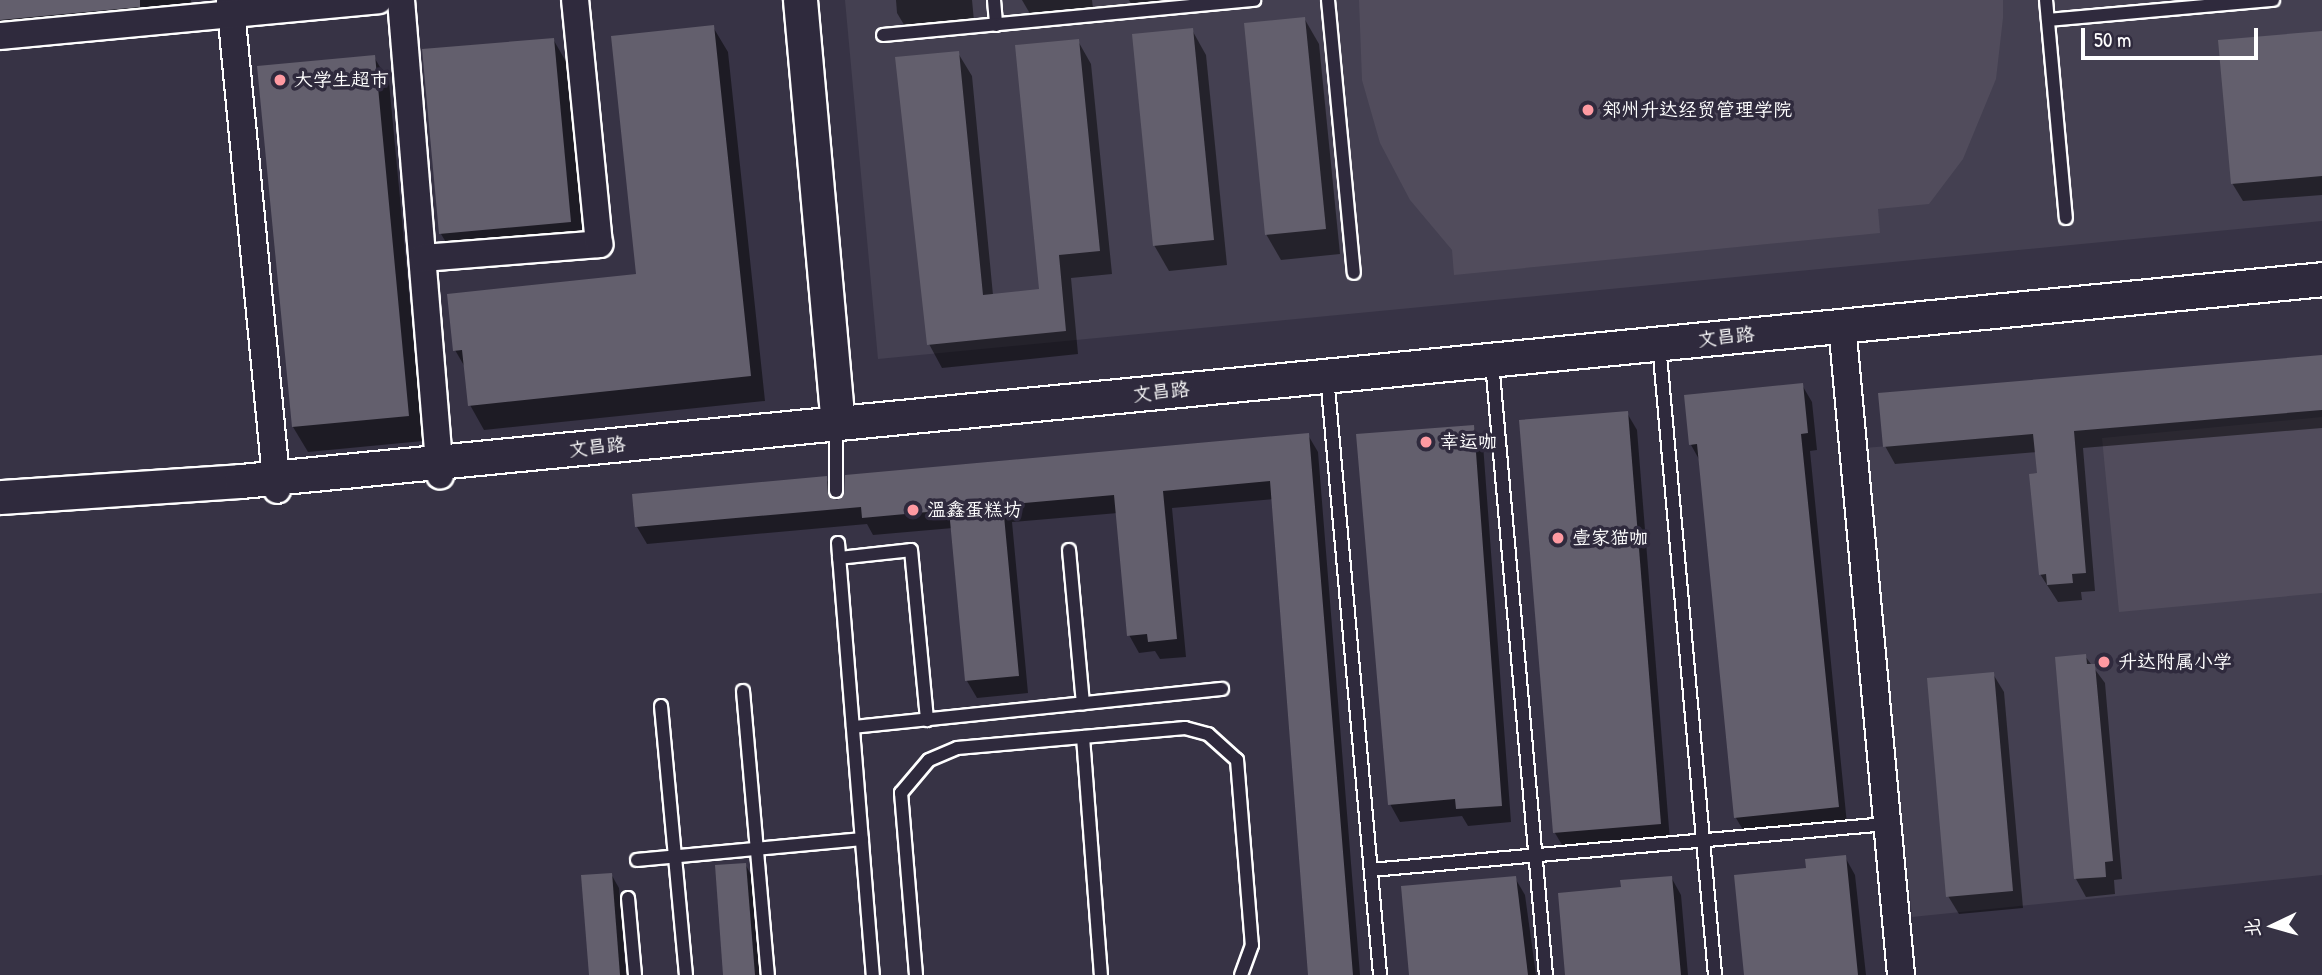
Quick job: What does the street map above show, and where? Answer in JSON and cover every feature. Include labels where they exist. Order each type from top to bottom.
[{"type":"street","points":[[0,36],[231,8],[378,0]]},
{"type":"street","points":[[401,0],[440,469]]},
{"type":"street","points":[[423,258],[599,244],[575,0]]},
{"type":"street","points":[[800,0],[837,431]]},
{"type":"street","points":[[231,8],[277,484]]},
{"type":"street","name":"文昌路","points":[[0,497],[277,484],[440,469],[837,431],[1327,376],[2322,279]]},
{"type":"street","points":[[1842,325],[1901,975]]},
{"type":"lane","points":[[994,0],[996,24]]},
{"type":"lane","points":[[883,35],[1254,0]]},
{"type":"lane","points":[[1328,0],[1354,273]]},
{"type":"lane","points":[[2046,0],[2066,218]]},
{"type":"lane","points":[[2048,20],[2198,3],[2273,0]]},
{"type":"lane","points":[[1659,344],[1715,975]]},
{"type":"lane","points":[[1492,360],[1546,975]]},
{"type":"lane","points":[[1327,376],[1380,975]]},
{"type":"lane","points":[[836,491],[837,431]]},
{"type":"lane","points":[[838,543],[873,975]]},
{"type":"lane","points":[[839,558],[911,550],[927,720]]},
{"type":"lane","points":[[1069,550],[1083,704]]},
{"type":"lane","points":[[853,727],[1222,689]]},
{"type":"lane","points":[[743,691],[768,975]]},
{"type":"lane","points":[[661,706],[686,975]]},
{"type":"lane","points":[[916,975],[901,793],[910,777],[929,760],[957,748],[1185,728],[1208,734],[1237,760],[1252,945],[1241,975]]},
{"type":"lane","points":[[1083,737],[1101,975]]},
{"type":"lane","points":[[1371,870],[1886,824]]},
{"type":"lane","points":[[637,860],[862,839]]},
{"type":"lane","points":[[628,898],[635,975]]},
{"type":"shaded area","name":"郑州升达经贸管理学院","points":[[845,0],[2322,0],[2322,221],[878,359]]},
{"type":"shaded area","points":[[1359,0],[2003,0],[2003,18],[1996,79],[1963,159],[1929,204],[1878,209],[1880,233],[1454,275],[1452,250],[1410,200],[1380,143],[1362,80]]},
{"type":"shaded area","name":"升达附属小学","points":[[2322,410],[2322,875],[1912,917],[1864,448]]},
{"type":"shaded area","points":[[2322,417],[2322,593],[2119,612],[2102,438]]},
{"type":"building","points":[[0,0],[140,0],[140,7],[0,20]]},
{"type":"building","points":[[1305,17],[1326,229],[1265,235],[1244,23]]},
{"type":"building","points":[[714,25],[751,376],[468,406],[462,350],[453,351],[447,294],[636,274],[611,36]]},
{"type":"building","points":[[1193,28],[1214,240],[1153,246],[1132,34]]},
{"type":"building","points":[[2322,31],[2322,176],[2231,184],[2218,40]]},
{"type":"building","points":[[554,38],[571,222],[439,234],[422,49]]},
{"type":"building","points":[[1079,39],[1100,251],[1059,255],[1066,331],[927,345],[895,57],[959,51],[983,295],[1039,289],[1015,45]]},
{"type":"building","points":[[375,55],[409,416],[292,427],[257,66]]},
{"type":"building","points":[[2322,355],[2322,410],[2074,431],[2086,573],[2072,574],[2073,583],[2047,585],[2046,574],[2039,575],[2029,474],[2037,473],[2033,434],[1883,447],[1878,393]]},
{"type":"building","points":[[1803,383],[1808,433],[1801,434],[1839,807],[1734,818],[1697,444],[1689,445],[1684,395]]},
{"type":"building","points":[[1628,411],[1661,824],[1553,833],[1519,420]]},
{"type":"building","points":[[1474,425],[1502,806],[1456,809],[1455,799],[1388,805],[1356,434]]},
{"type":"building","points":[[1309,433],[1353,975],[1308,975],[1270,481],[1163,491],[1177,639],[1148,642],[1147,634],[1127,636],[1114,495],[1003,505],[1019,676],[965,681],[949,510],[862,518],[861,507],[635,527],[632,494],[827,476],[828,495],[837,500],[844,495],[845,475]]},
{"type":"building","points":[[2086,654],[2087,664],[2095,664],[2113,861],[2105,862],[2106,877],[2074,879],[2055,657]]},
{"type":"building","points":[[1994,672],[2013,891],[1946,897],[1927,678]]},
{"type":"building","points":[[1846,855],[1858,975],[1744,975],[1734,875],[1806,868],[1805,859]]},
{"type":"building","points":[[746,863],[755,975],[723,975],[715,865]]},
{"type":"building","points":[[612,873],[620,975],[589,975],[581,875]]},
{"type":"building","points":[[1516,876],[1528,975],[1409,975],[1401,886]]},
{"type":"building","points":[[1672,876],[1681,975],[1565,975],[1558,893],[1621,887],[1620,880]]},
{"type":"place","name":"大学生超市","points":[[280,80]]},
{"type":"place","name":"郑州升达经贸管理学院","points":[[1588,110]]},
{"type":"place","name":"幸运咖","points":[[1426,442]]},
{"type":"place","name":"温鑫蛋糕坊","points":[[913,510]]},
{"type":"place","name":"壹家猫咖","points":[[1558,538]]},
{"type":"place","name":"升达附属小学","points":[[2104,662]]}]
